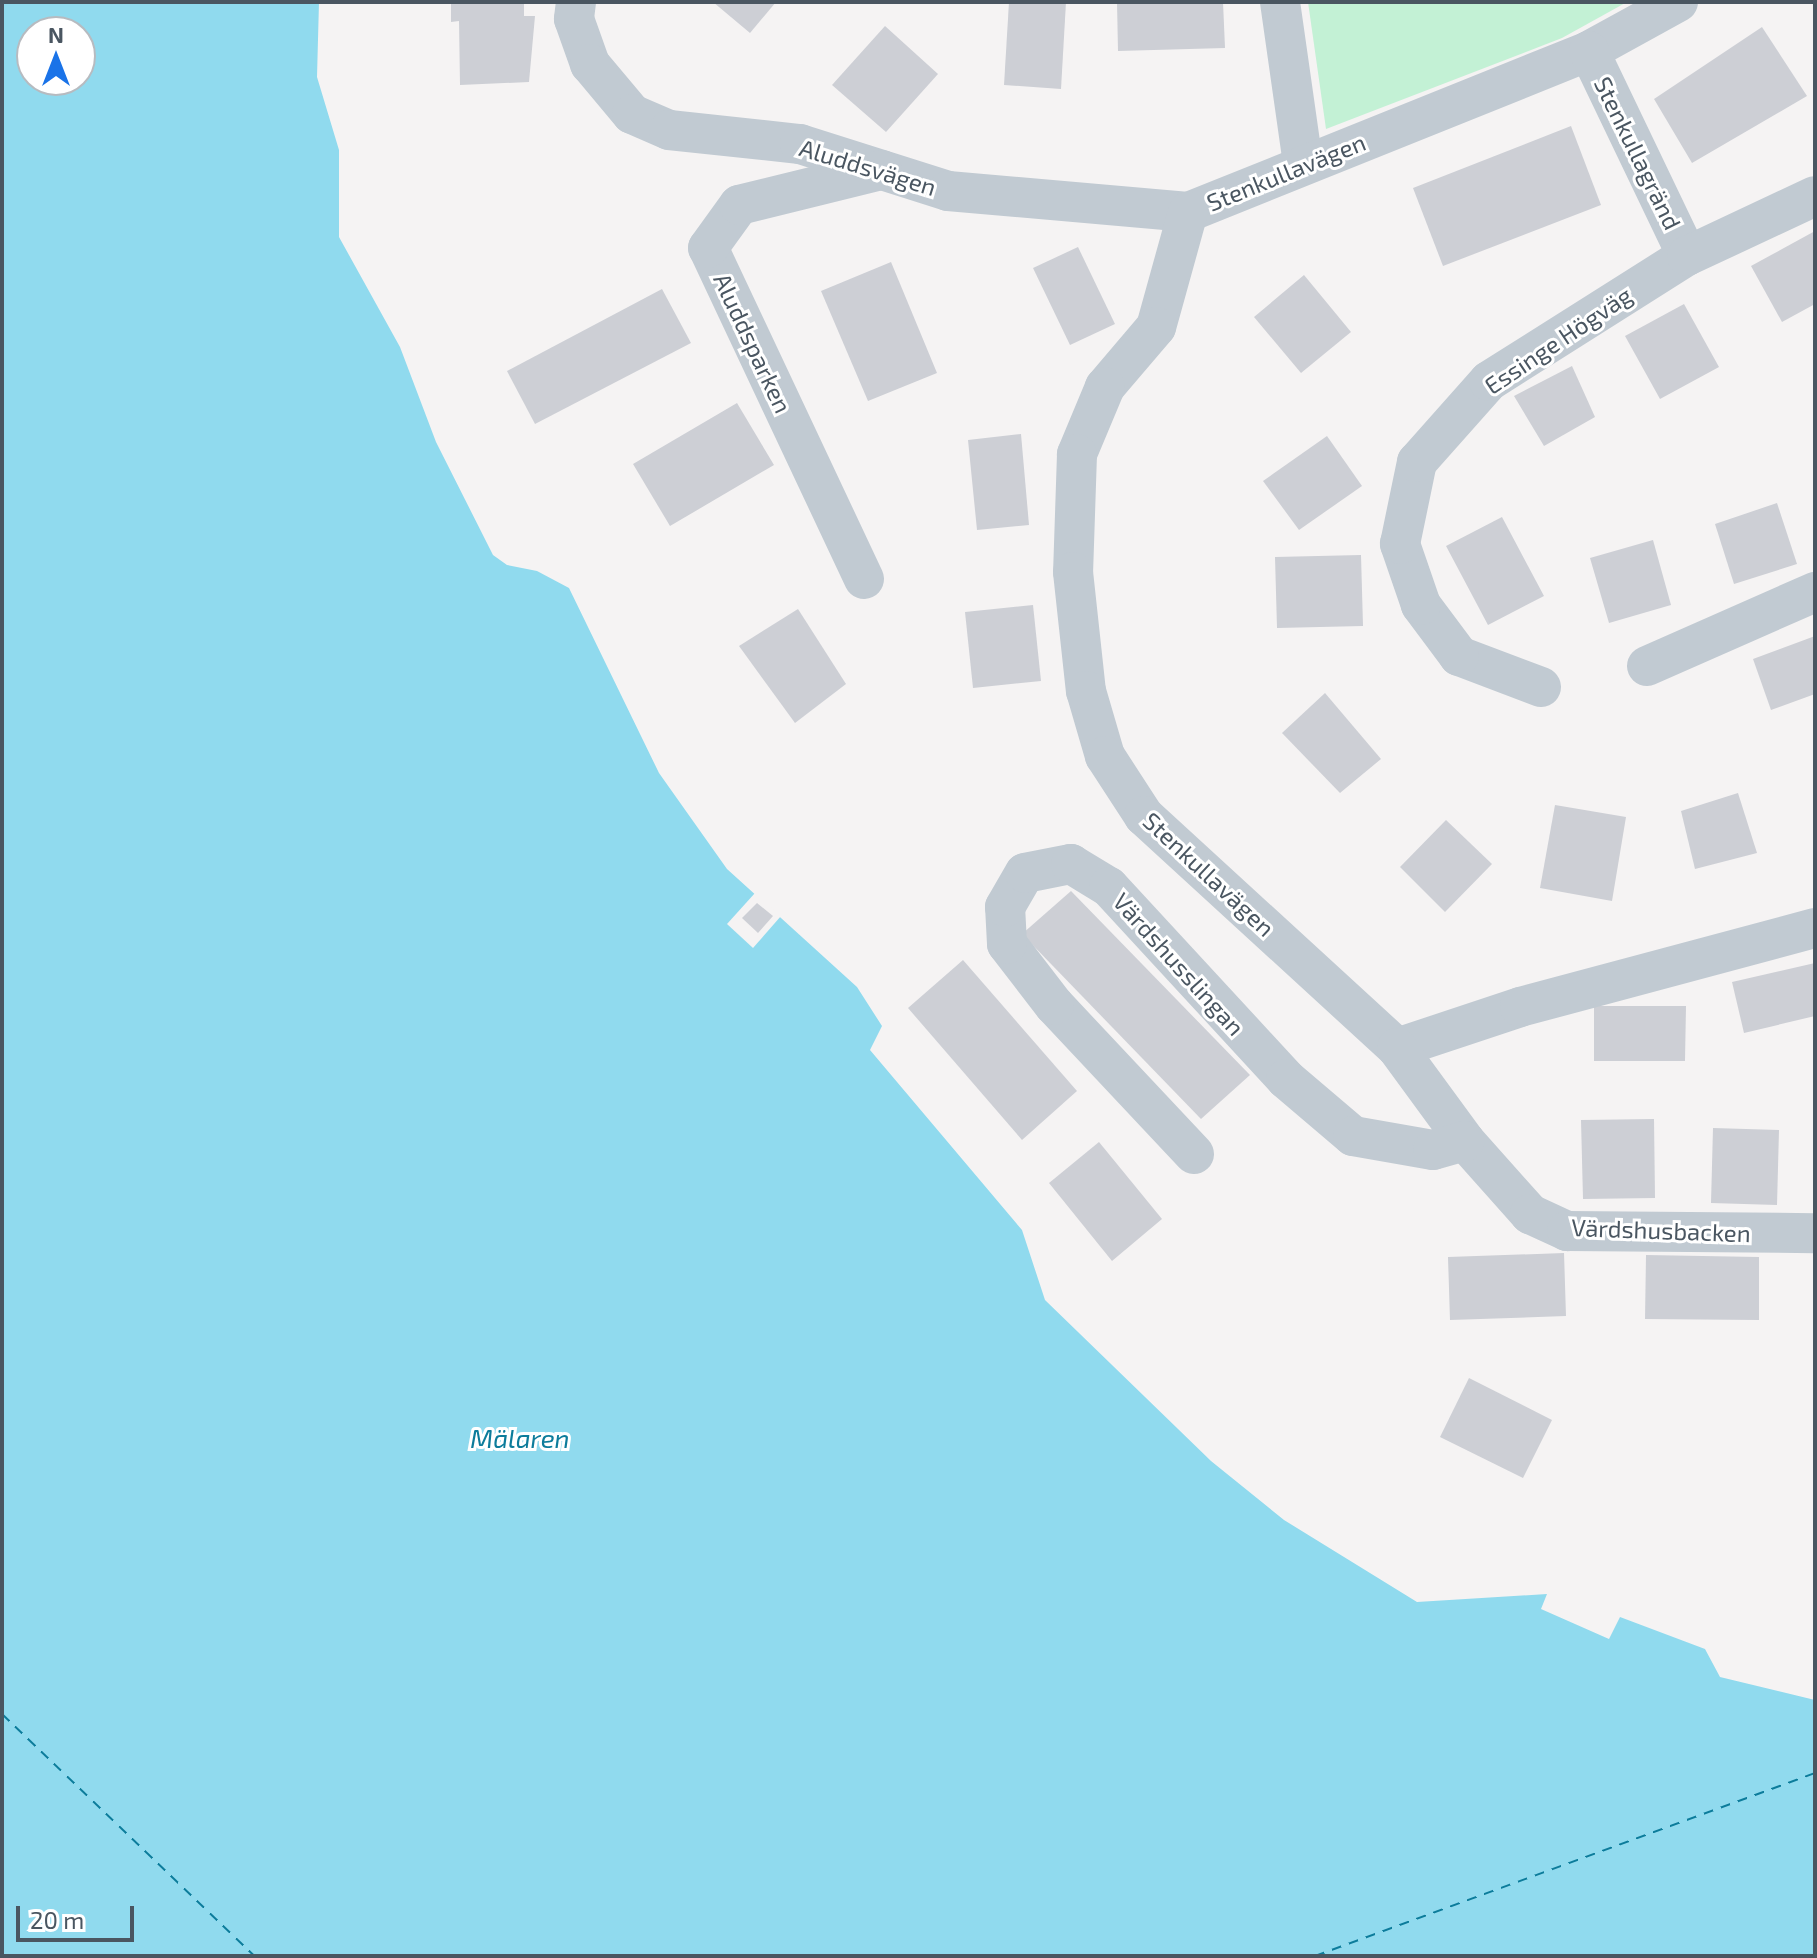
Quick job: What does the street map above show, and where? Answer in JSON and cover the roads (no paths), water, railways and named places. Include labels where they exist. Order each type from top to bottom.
[{"type":"street","name":"Aluddsvägen","points":[[576,2],[574,19],[590,64],[632,114],[669,130],[800,144],[948,191],[1188,212]]},
{"type":"street","points":[[1280,2],[1303,164]]},
{"type":"street","name":"Stenkullavägen","points":[[1397,1048],[1144,816],[1105,756],[1086,691],[1073,572],[1077,454],[1105,387],[1156,327],[1188,212],[1589,51],[1678,2]]},
{"type":"street","name":"Stenkullagränd","points":[[1589,51],[1687,256]]},
{"type":"street","name":"Aluddsparken","points":[[864,579],[708,248],[739,205],[886,169]]},
{"type":"street","name":"Essinge Högväg","points":[[1541,687],[1459,656],[1421,605],[1400,544],[1417,462],[1489,381],[1687,256],[1815,196]]},
{"type":"street","points":[[1647,666],[1815,592]]},
{"type":"street","name":"Värdshusslingan","points":[[1194,1154],[1054,1005],[1007,944],[1005,907],[1025,873],[1071,864],[1109,887],[1286,1079],[1353,1136],[1433,1150],[1465,1141]]},
{"type":"street","points":[[1397,1048],[1520,1007],[1815,928]]},
{"type":"street","name":"Värdshusbacken","points":[[1397,1048],[1465,1141],[1530,1214],[1567,1231],[1815,1233]]},
{"type":"water","name":"Mälaren","points":[[2,2],[319,2],[317,77],[339,150],[339,237],[400,347],[436,442],[493,555],[507,565],[537,571],[569,588],[659,773],[727,869],[857,987],[882,1026],[870,1050],[1022,1230],[1045,1300],[1211,1461],[1284,1520],[1417,1602],[1547,1594],[1541,1609],[1609,1639],[1620,1617],[1705,1649],[1720,1677],[1815,1700],[1815,1956],[2,1956]]}]
